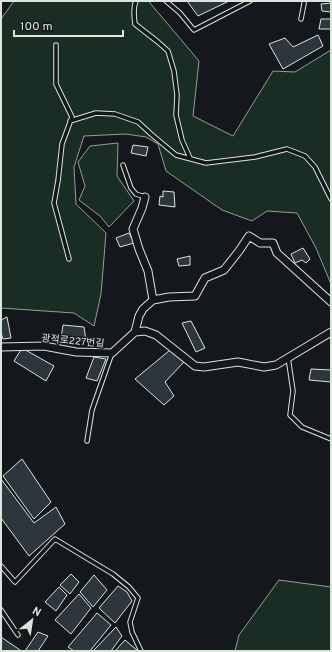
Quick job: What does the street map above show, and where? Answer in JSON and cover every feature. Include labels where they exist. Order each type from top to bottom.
[{"type":"street","points":[[145,197],[133,229],[148,271],[153,300]]},
{"type":"street","points":[[331,302],[277,253],[273,243],[260,243],[249,236],[224,270],[205,278],[195,296],[169,297],[153,300],[143,308],[139,316],[135,332],[144,331],[156,335],[195,366],[204,367],[238,362],[264,367],[276,365],[331,332]]},
{"type":"street","name":"광적로227번길","points":[[1,346],[44,346],[76,352],[112,353],[135,332]]},
{"type":"lane","points":[[136,1],[134,17],[136,24],[168,52],[174,70],[177,95],[176,115],[182,140],[190,158]]},
{"type":"lane","points":[[166,1],[180,13],[194,30],[250,1]]},
{"type":"lane","points":[[301,19],[304,1]]},
{"type":"lane","points":[[56,45],[56,84],[72,116],[62,144],[54,204],[70,259]]},
{"type":"lane","points":[[70,121],[96,113],[116,114],[138,122],[176,155],[206,163],[255,157],[287,149],[305,156],[315,167],[331,199]]},
{"type":"lane","points":[[123,165],[131,188],[136,194],[145,197]]},
{"type":"lane","points":[[87,441],[92,410],[112,353]]},
{"type":"lane","points":[[288,357],[293,391],[290,415],[302,427],[331,439]]},
{"type":"lane","points":[[1,566],[15,582],[56,539],[113,574],[129,586],[138,598],[130,622],[132,632],[141,651]]},
{"type":"lane","points":[[1,610],[18,635]]},
{"type":"green space","points":[[14,1],[150,1],[150,3],[199,61],[193,116],[233,136],[273,71],[295,72],[331,50],[331,284],[316,248],[297,213],[267,211],[252,221],[222,210],[166,171],[158,144],[146,137],[126,134],[84,136],[74,167],[76,204],[106,233],[101,294],[94,326],[74,313],[1,308],[1,19]]},
{"type":"green space","points":[[118,143],[117,176],[134,201],[109,227],[100,216],[79,200],[85,186],[78,162],[90,146]]},
{"type":"green space","points":[[279,580],[331,587],[331,651],[235,651],[239,635]]},
{"type":"building","points":[[187,1],[229,1],[198,16]]},
{"type":"building","points":[[331,3],[331,12],[322,11],[321,4]]},
{"type":"building","points":[[321,19],[331,19],[331,29],[319,29]]},
{"type":"building","points":[[318,35],[323,46],[283,69],[269,44],[285,38],[293,47]]},
{"type":"building","points":[[133,145],[148,147],[146,156],[131,153]]},
{"type":"building","points":[[163,191],[174,192],[175,207],[159,205],[160,196],[163,197]]},
{"type":"building","points":[[129,233],[134,243],[120,247],[116,238]]},
{"type":"building","points":[[303,248],[310,259],[306,263],[302,260],[295,263],[291,254]]},
{"type":"building","points":[[190,256],[190,265],[179,266],[177,259]]},
{"type":"building","points":[[7,317],[11,338],[3,339],[1,333],[1,320]]},
{"type":"building","points":[[191,321],[205,348],[196,352],[182,323]]},
{"type":"building","points":[[63,325],[84,327],[86,341],[61,338]]},
{"type":"building","points":[[22,348],[54,366],[46,381],[14,361]]},
{"type":"building","points":[[170,350],[184,362],[165,382],[174,396],[164,405],[135,379]]},
{"type":"building","points":[[94,357],[106,359],[97,381],[86,378]]},
{"type":"building","points":[[311,369],[331,370],[331,382],[309,380]]},
{"type":"building","points":[[22,459],[51,502],[34,519],[3,476]]},
{"type":"building","points":[[1,479],[34,523],[56,507],[65,524],[29,556],[1,518]]},
{"type":"building","points":[[71,574],[79,582],[70,594],[60,585]]},
{"type":"building","points":[[94,575],[107,590],[93,607],[80,592]]},
{"type":"building","points":[[118,586],[127,592],[132,601],[115,623],[99,608]]},
{"type":"building","points":[[59,587],[67,595],[56,611],[45,602]]},
{"type":"building","points":[[79,594],[91,608],[71,634],[55,620]]},
{"type":"building","points":[[97,613],[111,625],[90,651],[74,651],[68,647]]},
{"type":"building","points":[[116,627],[122,636],[111,651],[93,651]]},
{"type":"building","points":[[38,632],[48,636],[38,651],[25,651]]},
{"type":"building","points":[[1,637],[20,650],[20,651],[1,651]]},
{"type":"building","points":[[125,640],[138,651],[115,651]]}]
